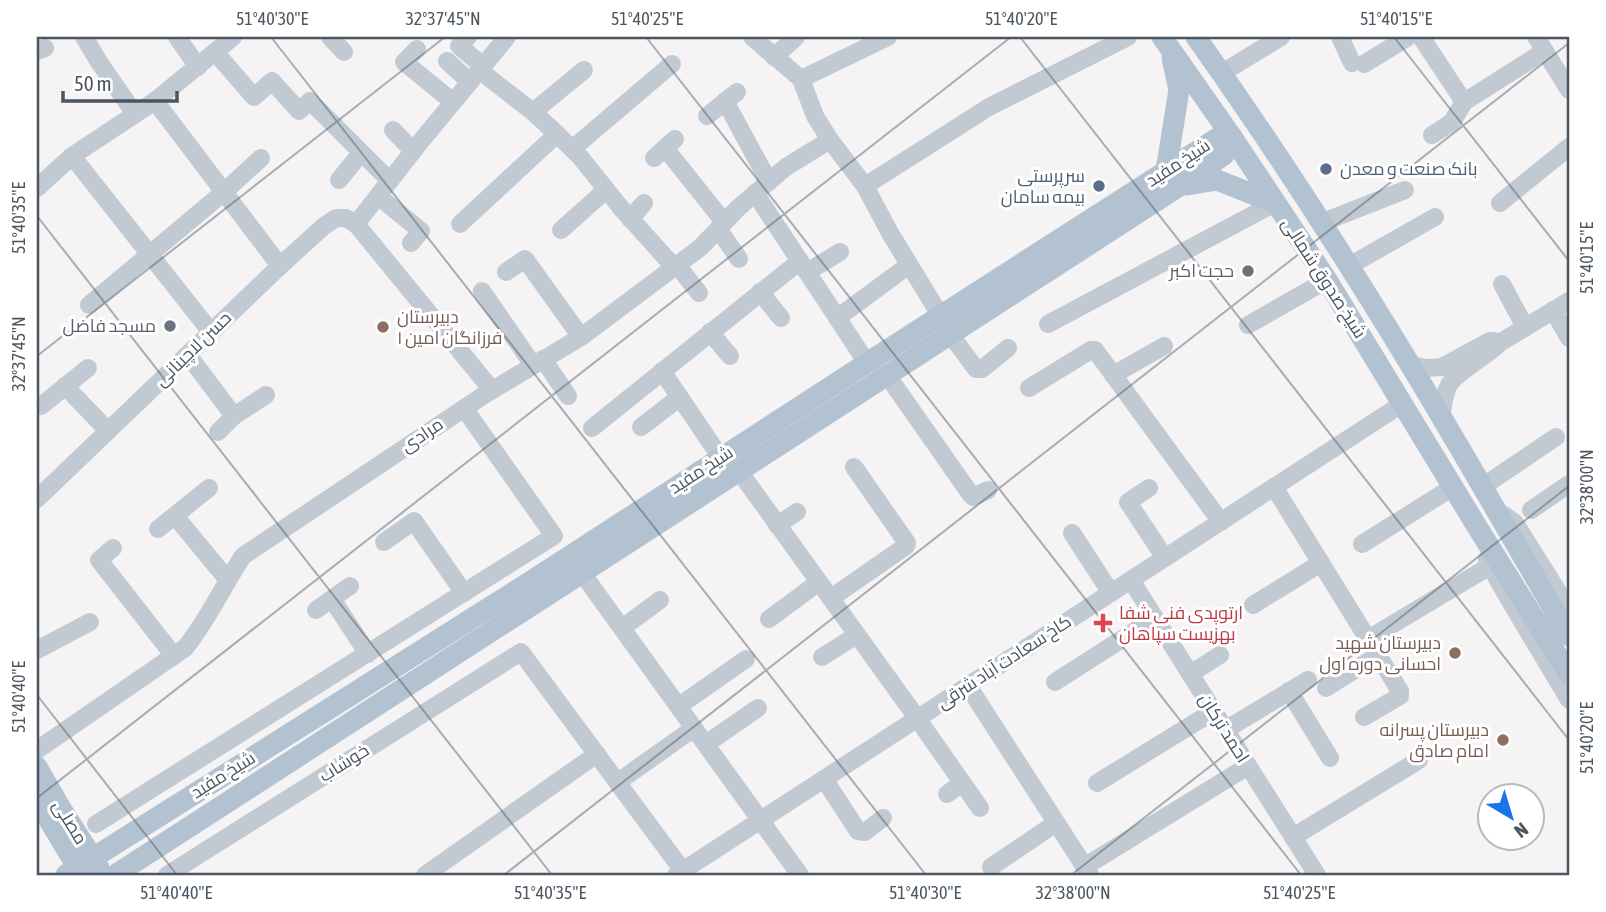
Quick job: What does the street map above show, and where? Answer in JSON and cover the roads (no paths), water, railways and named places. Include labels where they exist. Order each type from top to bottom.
[{"type":"main road","name":"شیخ صدوق شمالی","points":[[1196,37],[1255,121],[1349,266],[1569,636]]},
{"type":"main road","points":[[1208,37],[1222,74]]},
{"type":"main road","name":"شیخ صدوق شمالی","points":[[1166,41],[1327,280],[1476,525],[1492,559],[1569,674]]},
{"type":"main road","points":[[1166,41],[1179,90],[1172,179],[1217,180],[1275,203]]},
{"type":"main road","name":"شیخ مفید","points":[[577,568],[721,457],[867,363],[945,325],[1172,179],[1219,137],[1232,136],[1255,121]]},
{"type":"main road","name":"شیخ مفید","points":[[84,870],[335,704],[577,568],[739,471],[887,375],[945,325]]},
{"type":"main road","name":"شیخ مفید","points":[[115,875],[342,727],[539,588]]},
{"type":"main road","name":"مصلی","points":[[37,768],[60,807],[84,870]]},
{"type":"main road","name":"مصلی","points":[[37,801],[84,870]]},
{"type":"street","points":[[83,37],[135,114]]},
{"type":"street","points":[[177,37],[198,67]]},
{"type":"street","points":[[37,188],[72,156],[155,101],[233,37]]},
{"type":"street","points":[[330,37],[344,52]]},
{"type":"street","points":[[468,37],[459,46],[477,73]]},
{"type":"street","points":[[492,390],[356,223],[507,37]]},
{"type":"street","points":[[752,37],[801,79],[816,116],[830,140],[865,186],[945,325],[976,369],[982,369],[1009,348]]},
{"type":"street","points":[[775,57],[796,37]]},
{"type":"street","points":[[801,79],[888,37]]},
{"type":"street","points":[[865,186],[989,107],[1128,37]]},
{"type":"street","points":[[1222,74],[1281,37]]},
{"type":"street","points":[[1340,37],[1358,63],[1408,37]]},
{"type":"street","points":[[1421,37],[1464,102]]},
{"type":"street","points":[[1432,135],[1452,122],[1464,102],[1540,44],[1569,90]]},
{"type":"street","points":[[417,49],[404,62],[453,102]]},
{"type":"street","points":[[215,52],[254,97],[272,81],[299,111],[310,101],[390,181]]},
{"type":"street","points":[[447,61],[477,73],[533,111],[572,149],[630,219],[699,293]]},
{"type":"street","points":[[572,149],[672,64]]},
{"type":"street","points":[[533,111],[584,70]]},
{"type":"street","points":[[707,116],[731,97],[762,187],[803,266],[867,363]]},
{"type":"street","points":[[155,101],[280,266]]},
{"type":"street","points":[[393,130],[413,150]]},
{"type":"street","points":[[460,224],[557,134]]},
{"type":"street","name":"مرادی","points":[[37,750],[185,648],[200,629],[243,556],[464,408],[581,337],[702,247],[721,226],[786,167],[830,140]]},
{"type":"street","points":[[1500,203],[1569,147]]},
{"type":"street","points":[[664,148],[721,226],[739,258]]},
{"type":"street","points":[[339,180],[361,153]]},
{"type":"street","points":[[72,156],[211,332]]},
{"type":"street","points":[[89,305],[261,158]]},
{"type":"street","points":[[561,230],[606,190]]},
{"type":"street","points":[[1321,223],[1405,190]]},
{"type":"street","points":[[378,196],[421,231],[411,243]]},
{"type":"street","points":[[630,219],[644,203]]},
{"type":"street","points":[[1048,324],[1275,203]]},
{"type":"street","points":[[1349,266],[1435,217]]},
{"type":"street","name":"حسن لاچینانی","points":[[37,499],[324,226],[336,218],[346,218],[356,223]]},
{"type":"street","points":[[592,428],[760,292],[803,266],[840,253]]},
{"type":"street","points":[[506,272],[525,259],[581,337]]},
{"type":"street","points":[[837,318],[909,265]]},
{"type":"street","points":[[1248,325],[1327,280]]},
{"type":"street","points":[[1502,285],[1525,327]]},
{"type":"street","points":[[482,291],[568,396]]},
{"type":"street","points":[[760,292],[781,318]]},
{"type":"street","points":[[1441,417],[1452,379],[1501,342],[1569,301]]},
{"type":"street","points":[[1553,310],[1569,338]]},
{"type":"street","points":[[710,332],[730,356]]},
{"type":"street","points":[[1410,365],[1442,367],[1490,341],[1501,342]]},
{"type":"street","points":[[1113,375],[1164,346]]},
{"type":"street","points":[[1029,388],[1091,350],[1097,352],[1221,522]]},
{"type":"street","points":[[188,355],[234,416]]},
{"type":"street","points":[[41,406],[88,368]]},
{"type":"street","points":[[662,371],[721,457]]},
{"type":"street","points":[[887,375],[971,495],[973,497],[988,490]]},
{"type":"street","points":[[65,386],[108,430]]},
{"type":"street","points":[[218,432],[234,416],[266,395]]},
{"type":"street","points":[[641,427],[680,397]]},
{"type":"street","name":"کاخ سعادت آباد شرقی","points":[[679,873],[1402,404]]},
{"type":"street","points":[[96,824],[554,536],[464,408]]},
{"type":"street","points":[[1482,487],[1556,437]]},
{"type":"street","points":[[831,598],[907,543],[854,467]]},
{"type":"street","points":[[739,471],[980,808]]},
{"type":"street","points":[[1531,510],[1569,484]]},
{"type":"street","points":[[1274,487],[1401,693],[1364,717]]},
{"type":"street","points":[[1362,544],[1453,487]]},
{"type":"street","points":[[158,529],[209,488]]},
{"type":"street","points":[[1149,488],[1128,502],[1165,558]]},
{"type":"street","name":"شیخ صدوق شمالی","points":[[1495,508],[1515,523],[1569,609]]},
{"type":"street","points":[[777,525],[797,512]]},
{"type":"street","points":[[175,516],[228,579]]},
{"type":"street","points":[[384,542],[414,521],[464,593]]},
{"type":"street","points":[[1072,533],[1111,593]]},
{"type":"street","points":[[113,548],[99,560],[174,656]]},
{"type":"street","points":[[1368,639],[1492,559]]},
{"type":"street","name":"شیخ صدوق شمالی","points":[[1492,559],[1569,700]]},
{"type":"street","points":[[1253,605],[1321,563]]},
{"type":"street","points":[[577,568],[800,875]]},
{"type":"street","name":"احمد ترکان","points":[[1131,580],[1314,874]]},
{"type":"street","points":[[769,619],[819,582]]},
{"type":"street","points":[[316,610],[350,586]]},
{"type":"street","points":[[331,599],[368,654]]},
{"type":"street","points":[[622,628],[660,600]]},
{"type":"street","points":[[1055,682],[1155,618]]},
{"type":"street","points":[[37,650],[90,622]]},
{"type":"street","points":[[822,657],[857,635]]},
{"type":"street","name":"خوشاب","points":[[167,875],[521,652],[597,754]]},
{"type":"street","points":[[1190,674],[1220,655]]},
{"type":"street","points":[[1326,688],[1378,655]]},
{"type":"street","points":[[679,706],[746,659]]},
{"type":"street","points":[[1225,730],[1308,680]]},
{"type":"street","points":[[322,683],[335,704]]},
{"type":"street","points":[[968,686],[1087,871],[1248,766]]},
{"type":"street","points":[[1289,691],[1329,758]]},
{"type":"street","points":[[706,744],[758,708]]},
{"type":"street","points":[[1097,783],[1213,711]]},
{"type":"street","points":[[342,727],[358,754]]},
{"type":"street","points":[[618,782],[694,728]]},
{"type":"street","points":[[425,875],[597,754],[679,873]]},
{"type":"street","points":[[1293,837],[1419,760]]},
{"type":"street","points":[[824,779],[859,831],[865,832],[883,818]]},
{"type":"street","points":[[947,794],[962,783]]},
{"type":"street","points":[[991,867],[1056,822]]},
{"type":"place","name":"بانک صنعت و معدن","points":[[1326,169]]},
{"type":"place","name":"سرپرستی بیمه سامان","points":[[1099,186]]},
{"type":"place","name":"حجت اکبر","points":[[1248,271]]},
{"type":"place","name":"مسجد فاضل","points":[[170,326]]},
{"type":"place","name":"دبیرستان فرزانگان امین ۱","points":[[383,327]]},
{"type":"place","name":"ارتوپدی فنی شفا بهزیست سپاهان","points":[[1103,623]]},
{"type":"place","name":"دبیرستان شهید احسانى دوره اول","points":[[1455,653]]},
{"type":"place","name":"دبیرستان پسرانه امام صادق","points":[[1503,740]]}]
